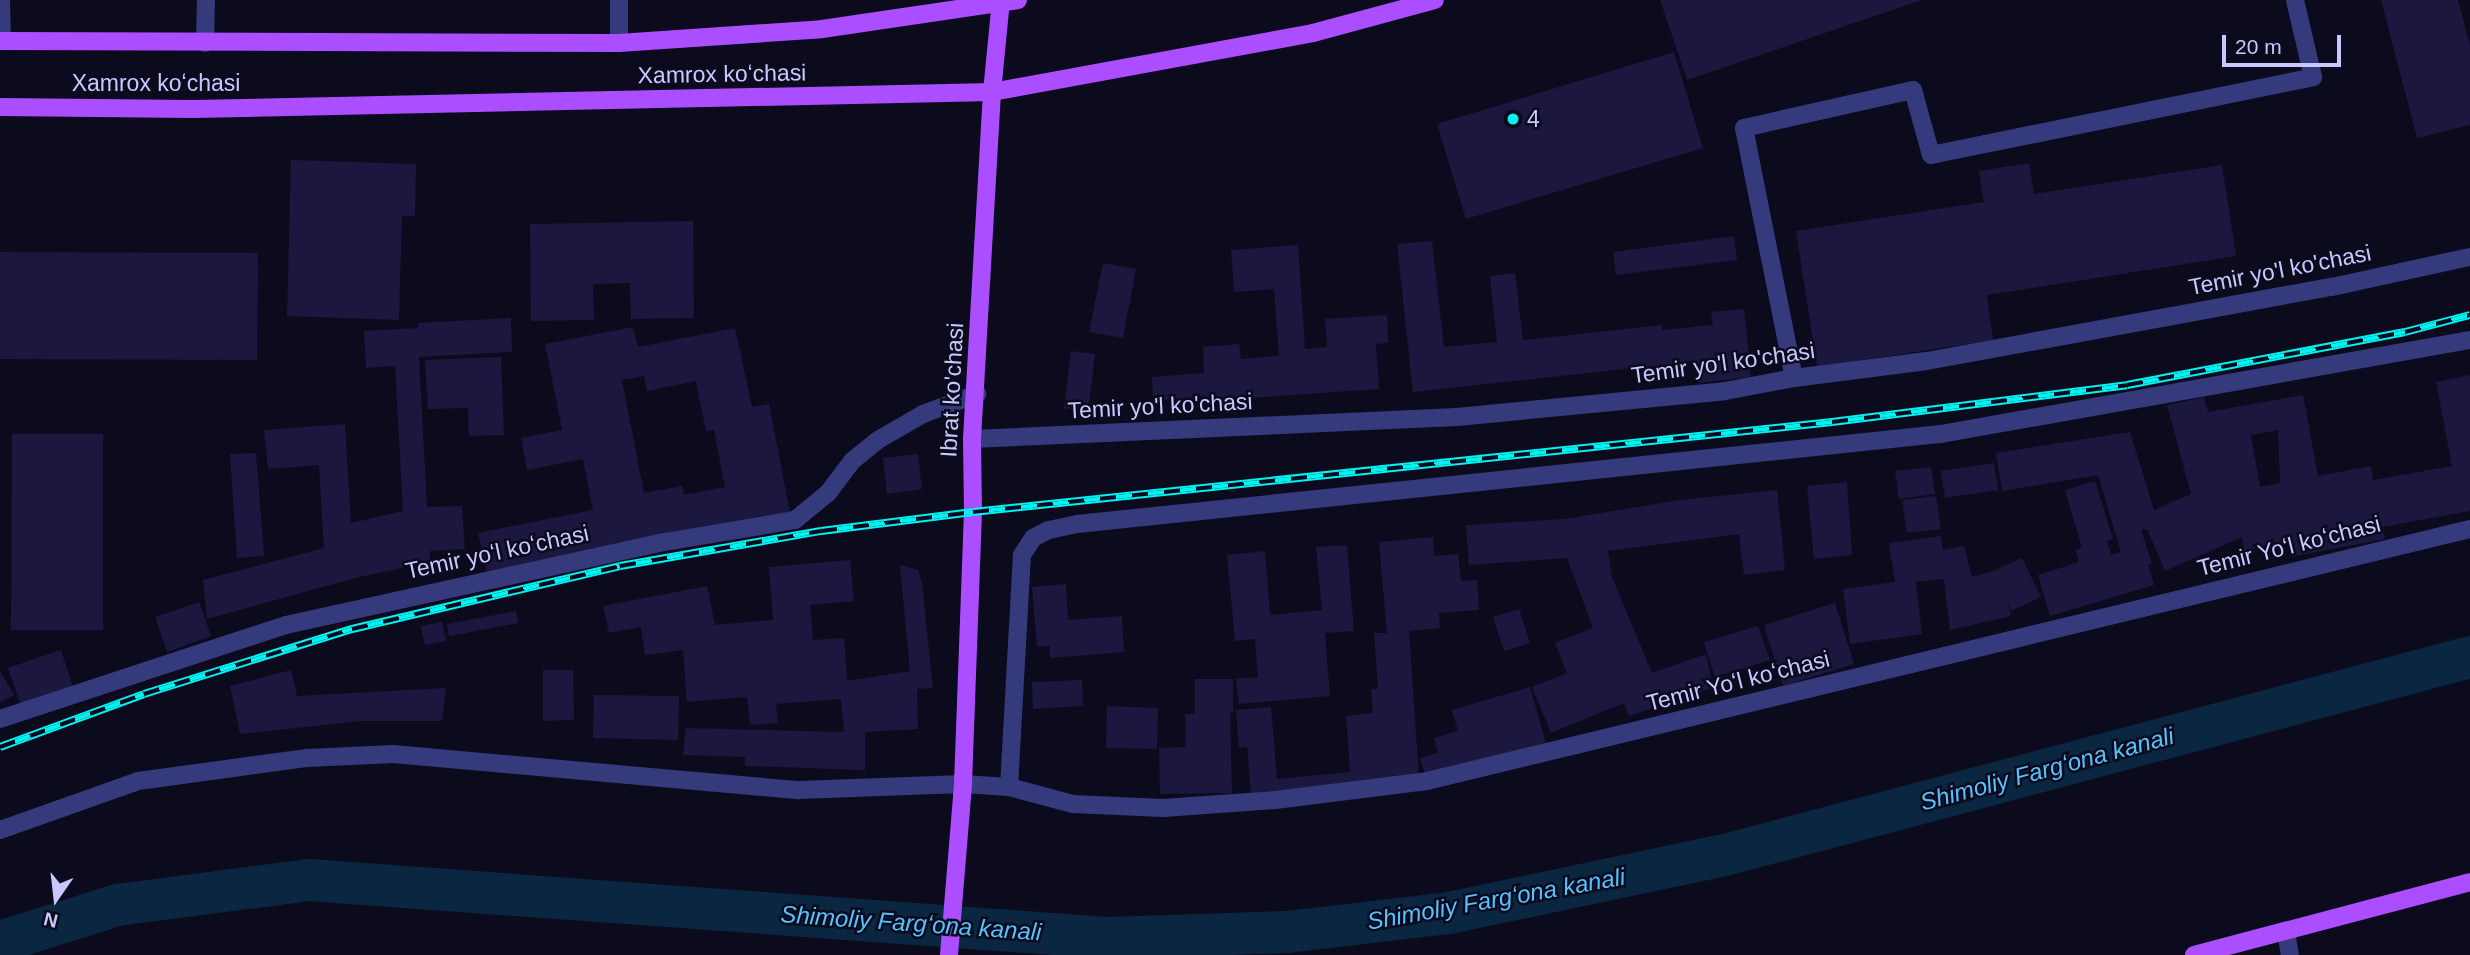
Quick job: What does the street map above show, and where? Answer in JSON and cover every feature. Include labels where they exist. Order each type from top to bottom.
[{"type":"main road","name":"Xamrox koʻchasi","points":[[0,107],[207,108],[992,92],[1312,33],[1435,0]]},
{"type":"main road","points":[[1,41],[619,43],[822,29],[1007,1]]},
{"type":"main road","name":"Ibrat ko'chasi","points":[[949,955],[963,784],[973,512],[972,439],[992,92],[1007,1]]},
{"type":"main road","points":[[2194,955],[2470,882]]},
{"type":"street","points":[[1,0],[1,41]]},
{"type":"street","points":[[205,43],[206,0]]},
{"type":"street","points":[[619,0],[619,43]]},
{"type":"street","points":[[1794,378],[1744,128],[1913,90],[1931,155],[2313,77],[2295,0]]},
{"type":"street","name":"Temir yo'l ko'chasi","points":[[972,439],[1457,417],[1725,391],[1794,378],[1927,361],[2332,287],[2470,257]]},
{"type":"street","points":[[1009,787],[1023,555],[1033,538],[1049,530],[1077,524],[1941,433],[2470,340]]},
{"type":"street","name":"Temir yoʻl koʻchasi","points":[[0,719],[286,625],[638,548],[795,520],[828,493],[852,461],[878,440],[923,414],[976,394]]},
{"type":"street","name":"Temir Yoʻl koʻchasi","points":[[0,830],[138,781],[307,758],[393,754],[799,790],[963,784],[1009,787],[1073,804],[1163,808],[1275,800],[1427,781],[2470,528]]},
{"type":"street","points":[[2286,930],[2290,955]]},
{"type":"building","points":[[1660,0],[1922,0],[1687,80]]},
{"type":"building","points":[[2381,0],[2458,0],[2470,46],[2470,125],[2417,138]]},
{"type":"building","points":[[1674,52],[1703,148],[1466,219],[1437,124]]},
{"type":"building","points":[[291,160],[416,164],[415,216],[402,216],[399,320],[287,316]]},
{"type":"building","points":[[2029,163],[2034,194],[2222,165],[2236,256],[1987,295],[1993,340],[1817,367],[1796,231],[1984,202],[1979,171]]},
{"type":"building","points":[[693,221],[694,318],[631,319],[630,283],[593,284],[594,320],[531,321],[530,224]]},
{"type":"building","points":[[1734,236],[1737,260],[1616,275],[1613,252]]},
{"type":"building","points":[[1432,241],[1444,347],[1497,342],[1490,276],[1515,273],[1523,340],[1662,325],[1662,330],[1713,325],[1711,312],[1744,309],[1751,377],[1699,383],[1697,361],[1413,392],[1397,244]]},
{"type":"building","points":[[1298,245],[1305,349],[1327,347],[1325,319],[1387,315],[1388,343],[1376,344],[1379,389],[1206,401],[1206,396],[1153,401],[1152,377],[1204,373],[1203,347],[1239,344],[1241,359],[1279,356],[1274,289],[1234,292],[1231,250]]},
{"type":"building","points":[[0,252],[258,253],[257,360],[0,359]]},
{"type":"building","points":[[1103,263],[1136,269],[1123,338],[1089,332]]},
{"type":"building","points":[[511,318],[512,352],[419,357],[427,507],[462,506],[465,549],[430,551],[430,562],[355,578],[207,619],[203,580],[324,548],[319,465],[268,469],[264,430],[345,424],[351,523],[403,511],[395,366],[366,368],[364,331],[418,328],[418,323]]},
{"type":"building","points":[[633,327],[638,347],[735,328],[752,407],[769,404],[790,512],[487,572],[478,533],[593,510],[583,459],[527,470],[521,438],[562,430],[545,344]],"holes":[[[644,376],[647,391],[696,381],[706,431],[714,430],[725,487],[684,495],[682,486],[644,493],[622,380]]]},
{"type":"building","points":[[1071,351],[1095,354],[1089,406],[1064,409]]},
{"type":"building","points":[[501,357],[504,435],[469,436],[468,408],[428,409],[425,360]]},
{"type":"building","points":[[2470,375],[2470,511],[2382,527],[2385,539],[2290,557],[2288,543],[2244,551],[2242,537],[2165,571],[2147,529],[2141,530],[2152,564],[2148,565],[2154,585],[2050,616],[2038,575],[2079,562],[2076,550],[2082,548],[2065,490],[2095,481],[2113,539],[2107,541],[2111,555],[2121,552],[2098,475],[2002,491],[1996,453],[2130,432],[2154,510],[2191,494],[2167,405],[2204,397],[2208,412],[2303,395],[2318,476],[2371,466],[2373,480],[2452,466],[2436,382]],"holes":[[[2278,430],[2280,483],[2260,487],[2251,435]]]},
{"type":"building","points":[[12,434],[103,434],[103,630],[11,630]]},
{"type":"building","points":[[256,453],[264,556],[237,558],[230,454]]},
{"type":"building","points":[[918,454],[922,489],[887,494],[883,458]]},
{"type":"building","points":[[1994,463],[1998,490],[1945,498],[1941,471]]},
{"type":"building","points":[[1931,467],[1935,494],[1899,499],[1895,471]]},
{"type":"building","points":[[1847,482],[1852,555],[1814,559],[1807,486]]},
{"type":"building","points":[[1777,490],[1785,570],[1744,575],[1739,534],[1608,551],[1612,577],[1652,673],[1706,654],[1713,688],[1629,716],[1624,703],[1551,733],[1532,687],[1567,673],[1555,643],[1593,628],[1567,558],[1469,565],[1466,525],[1564,519],[1680,500]]},
{"type":"building","points":[[1936,496],[1941,529],[1907,533],[1902,500]]},
{"type":"building","points":[[1941,536],[1943,550],[1964,546],[1972,577],[2022,558],[2041,597],[2011,611],[2007,601],[2011,616],[1950,630],[1944,579],[1916,582],[1922,634],[1850,644],[1843,589],[1895,582],[1889,543]]},
{"type":"building","points":[[1433,537],[1434,556],[1458,554],[1461,581],[1477,580],[1479,610],[1439,613],[1440,628],[1409,631],[1419,779],[1251,793],[1247,747],[1239,748],[1236,710],[1271,707],[1277,779],[1350,772],[1346,716],[1373,713],[1371,689],[1378,689],[1374,633],[1387,633],[1379,542]]},
{"type":"building","points":[[1347,545],[1354,631],[1325,633],[1330,696],[1239,704],[1236,679],[1258,677],[1255,639],[1235,641],[1227,555],[1265,551],[1270,615],[1322,610],[1316,547]]},
{"type":"building","points":[[850,560],[854,601],[810,605],[813,640],[844,638],[847,681],[910,671],[900,565],[918,570],[922,584],[933,688],[917,689],[918,729],[865,732],[865,770],[745,766],[745,757],[683,755],[686,728],[844,732],[841,699],[776,704],[778,723],[750,725],[747,697],[687,702],[683,650],[645,655],[641,627],[609,633],[603,606],[707,586],[715,625],[773,620],[769,567]]},
{"type":"building","points":[[1066,584],[1068,620],[1122,616],[1124,652],[1050,658],[1050,646],[1037,647],[1032,587]]},
{"type":"building","points":[[199,602],[211,636],[167,652],[155,617]]},
{"type":"building","points":[[1835,603],[1854,664],[1783,686],[1764,625]]},
{"type":"building","points":[[1519,609],[1530,643],[1504,651],[1493,617]]},
{"type":"building","points":[[516,611],[518,623],[449,636],[447,624]]},
{"type":"building","points":[[442,622],[446,641],[425,645],[421,626]]},
{"type":"building","points":[[1758,626],[1770,660],[1715,677],[1704,642]]},
{"type":"building","points":[[61,650],[73,687],[21,705],[8,668]]},
{"type":"building","points":[[291,670],[297,696],[446,688],[442,721],[361,721],[240,734],[230,686]]},
{"type":"building","points":[[543,670],[573,670],[574,720],[543,721]]},
{"type":"building","points":[[0,671],[14,695],[0,703]]},
{"type":"building","points":[[1195,679],[1233,679],[1233,713],[1230,713],[1232,793],[1160,794],[1159,748],[1186,747],[1185,714],[1195,714]]},
{"type":"building","points":[[1082,680],[1083,706],[1033,709],[1032,682]]},
{"type":"building","points":[[1530,687],[1546,743],[1426,777],[1420,758],[1438,753],[1434,738],[1458,731],[1452,710]]},
{"type":"building","points":[[594,695],[679,696],[678,740],[593,738]]},
{"type":"building","points":[[1107,706],[1158,708],[1157,749],[1106,748]]},
{"type":"waterway","name":"Shimoliy Fargʻona kanali","points":[[0,942],[117,905],[309,880],[1108,938],[1287,932],[1449,913],[1725,855],[2470,657]]},
{"type":"railway","points":[[0,747],[144,694],[352,629],[620,566],[821,531],[973,512],[1832,422],[2127,385],[2405,332],[2470,315]]},
{"type":"place","name":"4","points":[[1513,119]]}]
